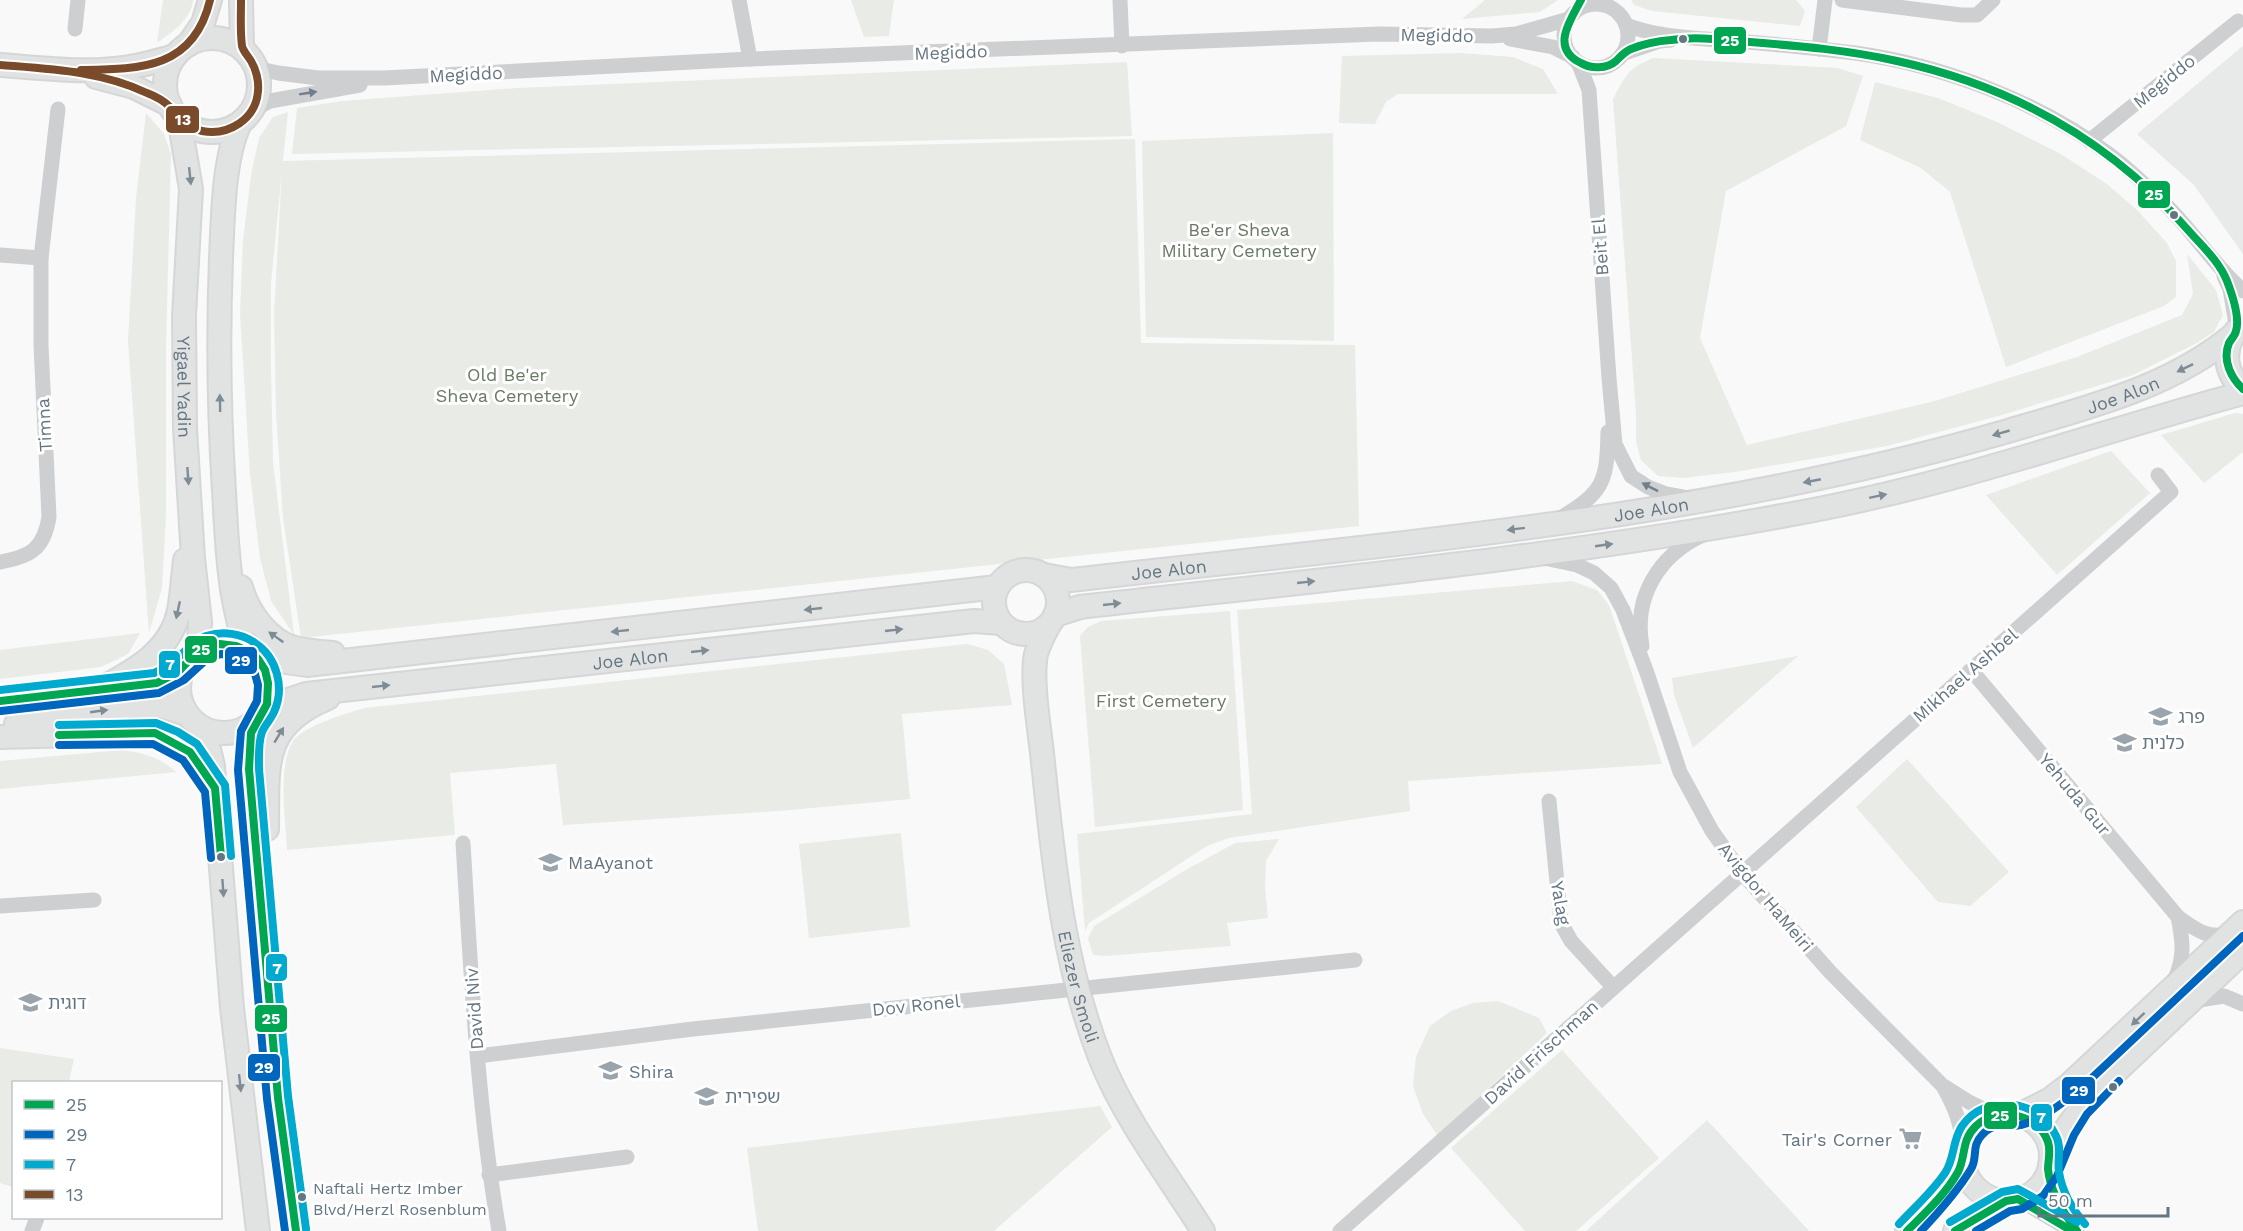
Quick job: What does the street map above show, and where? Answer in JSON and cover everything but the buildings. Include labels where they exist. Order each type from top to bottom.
[{"type":"main road","points":[[175,112],[166,93],[165,80],[169,67],[203,23],[210,0]]},
{"type":"main road","points":[[241,0],[242,48]]},
{"type":"main road","points":[[0,65],[68,70],[132,67],[182,50],[201,39],[215,38],[229,41],[242,48],[250,57],[256,68],[259,89],[246,116],[229,129],[216,132],[202,131],[190,126],[175,112],[134,87],[68,70]]},
{"type":"main road","name":"Yigael Yadin","points":[[175,112],[191,189],[184,316],[185,428],[200,622],[199,641],[189,661]]},
{"type":"main road","name":"Yigael Yadin","points":[[246,116],[233,137],[223,224],[219,316],[220,427],[233,595],[252,654]]},
{"type":"main road","points":[[2238,330],[2228,347],[2227,360],[2230,373],[2243,391]]},
{"type":"main road","name":"Joe Alon","points":[[1044,575],[1071,580],[1551,524],[1706,501],[1820,480],[1890,464],[2057,417],[2136,390],[2187,368],[2211,354],[2238,330]]},
{"type":"main road","name":"Joe Alon","points":[[1052,620],[1080,607],[1532,555],[1719,527],[1896,492],[2243,391]]},
{"type":"main road","points":[[96,691],[149,660],[171,632],[179,612],[190,510]]},
{"type":"main road","points":[[227,533],[242,591],[249,607],[264,628],[281,642],[294,648],[373,658]]},
{"type":"main road","points":[[1023,570],[1034,570],[1044,575],[1051,581],[1058,597],[1052,620],[1040,631],[1029,634],[1019,633],[1005,626],[993,606],[997,587],[1003,578],[1012,572],[1023,570]]},
{"type":"main road","name":"Joe Alon","points":[[252,654],[308,665],[997,587]]},
{"type":"main road","name":"Eliezer Smoli","points":[[1052,620],[1036,655],[1038,712],[1060,908],[1078,988],[1101,1061],[1123,1105],[1203,1231]]},
{"type":"main road","name":"Joe Alon","points":[[259,716],[288,700],[306,694],[974,621],[1005,626]]},
{"type":"main road","name":"Eliezer Smoli","points":[[1005,626],[1020,655],[1038,712]]},
{"type":"main road","points":[[0,701],[157,683],[170,677],[205,647],[219,644],[232,644],[252,654],[265,670],[269,683],[268,698],[250,734],[248,755],[279,1102],[296,1231]]},
{"type":"main road","points":[[189,661],[180,679],[179,691],[181,703],[209,749],[215,788],[232,1017],[258,1231]]},
{"type":"main road","points":[[265,960],[268,771],[273,744],[292,718],[309,706],[349,690]]},
{"type":"main road","points":[[0,726],[134,706],[161,706],[212,732],[227,733],[242,730],[259,716]]},
{"type":"main road","points":[[0,737],[141,731],[155,733],[190,752],[215,788]]},
{"type":"main road","points":[[2019,1115],[2049,1100],[2070,1084],[2169,990],[2239,936]]},
{"type":"main road","points":[[1955,1231],[2036,1189],[2079,1107],[2190,1001],[2239,936]]},
{"type":"main road","points":[[1907,1231],[1944,1191],[1963,1156],[1967,1138],[1974,1128],[1995,1115],[2019,1115],[2040,1129],[2047,1140],[2050,1152],[2049,1168]]},
{"type":"main road","points":[[1963,1156],[1966,1175],[1982,1194],[1994,1199],[2012,1200]]},
{"type":"street","points":[[75,29],[78,0]]},
{"type":"street","points":[[739,0],[750,59]]},
{"type":"street","points":[[1120,0],[1122,46]]},
{"type":"street","points":[[1820,49],[1825,0]]},
{"type":"street","points":[[1842,0],[1960,15],[1977,15],[1993,0]]},
{"type":"street","points":[[1594,4],[1610,4],[1623,18],[1626,25],[1627,45],[1622,54],[1609,65],[1593,67],[1575,60],[1565,43],[1566,27],[1575,10],[1594,4]]},
{"type":"street","name":"Megiddo","points":[[256,68],[318,78],[410,77],[750,59],[1379,34],[1492,36],[1516,34],[1575,10]]},
{"type":"street","name":"Megiddo","points":[[2090,141],[2238,21]]},
{"type":"street","points":[[1626,25],[1643,32],[1873,56],[1958,77],[1996,90],[2090,141],[2110,155],[2162,201],[2243,291]]},
{"type":"street","name":"Megiddo","points":[[1492,36],[1553,47],[1575,60]]},
{"type":"street","points":[[1622,54],[1660,41],[1691,38]]},
{"type":"street","name":"Beit El","points":[[1575,60],[1589,90],[1592,116],[1615,444],[1631,476],[1648,487],[1666,494],[1706,501]]},
{"type":"street","name":"Beit El","points":[[1592,116],[1594,93],[1598,81],[1609,65]]},
{"type":"street","name":"Megiddo","points":[[246,116],[270,101],[294,95],[410,77]]},
{"type":"street","name":"Timna","points":[[0,562],[23,557],[38,548],[46,534],[49,517],[42,366],[41,258],[58,109]]},
{"type":"street","points":[[0,255],[41,258]]},
{"type":"street","points":[[2219,265],[2230,289],[2238,330]]},
{"type":"street","name":"Beit El","points":[[1551,524],[1592,498],[1601,484],[1608,462],[1609,378]]},
{"type":"street","name":"Mikhael Ashbel","points":[[1742,873],[2171,492],[2158,475]]},
{"type":"street","name":"Avigdor HaMeiri","points":[[1647,673],[1641,639],[1641,613],[1651,580],[1668,557],[1692,540],[1719,527]]},
{"type":"street","name":"Avigdor HaMeiri","points":[[1532,555],[1577,565],[1594,573],[1611,588],[1623,610],[1647,673],[1680,772],[1712,831],[1742,873],[1831,973],[1942,1085],[1995,1115]]},
{"type":"street","name":"Yehuda Gur","points":[[1972,670],[2178,917],[2206,935],[2239,936]]},
{"type":"street","name":"Yalag","points":[[1549,801],[1561,923],[1571,941],[1613,987]]},
{"type":"street","name":"David Niv","points":[[463,843],[489,1175],[499,1231]]},
{"type":"street","name":"David Frischman","points":[[1340,1231],[1742,873]]},
{"type":"street","points":[[0,906],[94,900]]},
{"type":"street","name":"Yehuda Gur","points":[[2169,990],[2180,970],[2184,951],[2178,917]]},
{"type":"street","name":"Dov Ronel","points":[[478,1056],[693,1029],[1355,960]]},
{"type":"street","points":[[2190,1001],[2224,996],[2243,1004]]},
{"type":"street","name":"Avigdor HaMeiri","points":[[1942,1085],[1962,1129],[1963,1156]]},
{"type":"street","points":[[489,1175],[627,1157]]},
{"type":"street","points":[[2049,1168],[2059,1202],[2077,1231]]},
{"type":"street","points":[[2012,1200],[2072,1231]]},
{"type":"shaded area","points":[[2243,46],[2243,254],[2194,185],[2137,134]]},
{"type":"shaded area","points":[[1707,1120],[1809,1231],[1586,1231]]},
{"type":"green space","points":[[163,0],[193,0],[185,19],[157,43]]},
{"type":"green space","points":[[851,0],[894,0],[889,36],[864,37]]},
{"type":"green space","points":[[1485,0],[1558,0],[1540,12],[1462,19]]},
{"type":"green space","points":[[1631,0],[1796,0],[1805,11],[1800,26],[1652,11],[1634,5]]},
{"type":"green space","points":[[1460,53],[1513,57],[1543,69],[1558,94],[1398,94],[1386,102],[1375,124],[1339,123],[1342,56]]},
{"type":"green space","points":[[1653,58],[1838,68],[1863,76],[1846,126],[1726,191],[1700,338],[1747,445],[1935,401],[2077,357],[2182,315],[2193,294],[2187,254],[2216,290],[2223,315],[2214,332],[2133,375],[2002,415],[1887,446],[1735,472],[1683,478],[1658,476],[1641,460],[1636,442],[1636,413],[1613,99],[1632,69]]},
{"type":"green space","points":[[1127,62],[1132,136],[292,154],[297,108],[342,101],[517,88]]},
{"type":"green space","points":[[1875,82],[1938,98],[1997,122],[2059,153],[2107,184],[2138,211],[2167,243],[2176,261],[2176,297],[2164,306],[2006,367],[1950,192],[1921,168],[1860,140]]},
{"type":"green space","name":"Old Be'er Sheva Cemetery","points":[[288,112],[283,161],[1135,139],[1141,343],[1355,345],[1359,526],[301,638],[283,518],[276,413],[274,314],[282,171],[271,283],[273,462],[294,635],[271,601],[260,558],[250,474],[240,314],[243,240],[251,175],[259,138],[273,117]]},
{"type":"green space","points":[[146,113],[164,134],[171,154],[166,345],[166,515],[162,588],[149,633],[128,341],[136,198]]},
{"type":"green space","name":"Be'er Sheva Military Cemetery","points":[[1333,133],[1334,341],[1146,337],[1142,141]]},
{"type":"green space","points":[[2235,413],[2243,414],[2243,452],[2204,483],[2161,435]]},
{"type":"green space","points":[[2111,451],[2150,493],[2057,575],[1986,495]]},
{"type":"green space","points":[[1572,581],[1597,590],[1609,605],[1662,764],[1408,781],[1410,811],[1229,838],[1207,846],[1089,923],[1085,931],[1077,834],[1252,814],[1237,610]]},
{"type":"green space","name":"First Cemetery","points":[[1230,611],[1243,810],[1095,827],[1080,636],[1088,627],[1101,621]]},
{"type":"green space","points":[[140,633],[128,654],[101,667],[0,679],[0,650]]},
{"type":"green space","points":[[967,644],[988,650],[1004,664],[1012,705],[902,714],[910,799],[779,811],[563,825],[556,764],[450,773],[455,835],[287,850],[284,779],[288,752],[293,741],[306,730],[364,708]]},
{"type":"green space","points":[[1798,656],[1693,748],[1674,695],[1672,678]]},
{"type":"green space","points":[[122,750],[151,756],[176,772],[0,789],[0,761]]},
{"type":"green space","points":[[1907,759],[2009,872],[1970,906],[1938,902],[1856,807]]},
{"type":"green space","points":[[901,833],[910,927],[809,938],[799,844]]},
{"type":"green space","points":[[1279,839],[1266,861],[1265,888],[1268,918],[1227,923],[1231,946],[1093,955],[1088,938],[1094,926],[1235,843]]},
{"type":"green space","points":[[1498,1001],[1539,1018],[1547,1033],[1438,1136],[1423,1114],[1413,1086],[1416,1057],[1430,1026],[1451,1011],[1473,1003]]},
{"type":"green space","points":[[0,1048],[74,1059],[69,1081],[12,1081],[12,1187],[0,1183]]},
{"type":"green space","points":[[1562,1050],[1659,1158],[1576,1231],[1525,1231],[1451,1148]]},
{"type":"green space","points":[[1100,1106],[1112,1127],[994,1231],[758,1231],[747,1148]]},
{"type":"transit line","name":"13","points":[[81,70],[144,66],[178,52],[191,40],[202,23],[210,0]]},
{"type":"transit line","name":"13","points":[[0,65],[75,72],[112,80],[159,99],[188,125],[197,130],[222,131],[247,117],[256,101],[258,91],[256,71],[242,46],[241,0]]},
{"type":"transit line","name":"25","points":[[1581,0],[1568,25],[1564,42],[1566,50],[1572,57],[1589,66],[1608,66],[1631,49],[1655,42],[1681,39],[1720,39],[1824,49],[1879,57],[1939,72],[1980,85],[2056,122],[2092,144],[2158,198],[2220,267],[2231,292],[2237,320],[2235,333],[2227,349],[2227,362],[2231,374],[2243,389]]},
{"type":"transit line","name":"7","points":[[0,690],[154,673],[173,663],[197,640],[219,634],[238,635],[250,640],[269,656],[277,674],[279,693],[274,712],[261,736],[259,769],[288,1096],[306,1229]]},
{"type":"transit line","name":"25","points":[[0,701],[157,683],[178,672],[203,648],[220,644],[236,646],[252,653],[265,670],[268,683],[267,704],[251,733],[249,769],[278,1098],[296,1231]]},
{"type":"transit line","name":"29","points":[[1,711],[159,693],[184,680],[208,658],[221,654],[234,656],[250,666],[255,674],[258,685],[257,701],[241,731],[238,770],[267,1099],[285,1231]]},
{"type":"transit line","name":"7","points":[[59,725],[156,723],[178,732],[197,744],[225,785],[231,856]]},
{"type":"transit line","name":"25","points":[[59,735],[155,733],[190,752],[215,788],[221,857]]},
{"type":"transit line","name":"29","points":[[59,745],[153,744],[183,760],[205,792],[211,858]]},
{"type":"transit line","name":"29","points":[[1921,1231],[1960,1186],[1973,1165],[1977,1143],[1987,1130],[1997,1126],[2016,1126],[2036,1120],[2077,1092],[2243,936]]},
{"type":"transit line","name":"29","points":[[1976,1231],[2010,1211],[2022,1209],[2043,1196],[2057,1176],[2074,1135],[2087,1114],[2119,1081]]},
{"type":"transit line","name":"7","points":[[1899,1224],[1945,1173],[1962,1126],[1972,1115],[1998,1104],[2012,1104],[2025,1108],[2038,1114],[2048,1124],[2059,1144],[2059,1172],[2065,1193],[2085,1224]]},
{"type":"transit line","name":"25","points":[[1907,1231],[1953,1180],[1958,1172],[1971,1131],[1985,1120],[2005,1115],[2026,1119],[2043,1132],[2049,1145],[2048,1169],[2052,1186],[2063,1210],[2077,1231]]},
{"type":"transit line","name":"7","points":[[1950,1222],[2002,1192],[2018,1189],[2077,1222]]},
{"type":"transit line","name":"25","points":[[1955,1231],[2006,1201],[2018,1199],[2072,1231]]},
{"type":"place","name":"פרג","points":[[2160,716]]},
{"type":"place","name":"כלנית","points":[[2124,742]]},
{"type":"place","name":"MaAyanot","points":[[550,862]]},
{"type":"place","name":"דוגית","points":[[30,1002]]},
{"type":"place","name":"Shira","points":[[611,1071]]},
{"type":"place","name":"שפירית","points":[[707,1096]]},
{"type":"place","name":"Tair's Corner","points":[[1910,1139]]},
{"type":"place","name":"Naftali Hertz Imber Blvd/Herzl Rosenblum","points":[[302,1197]]}]
